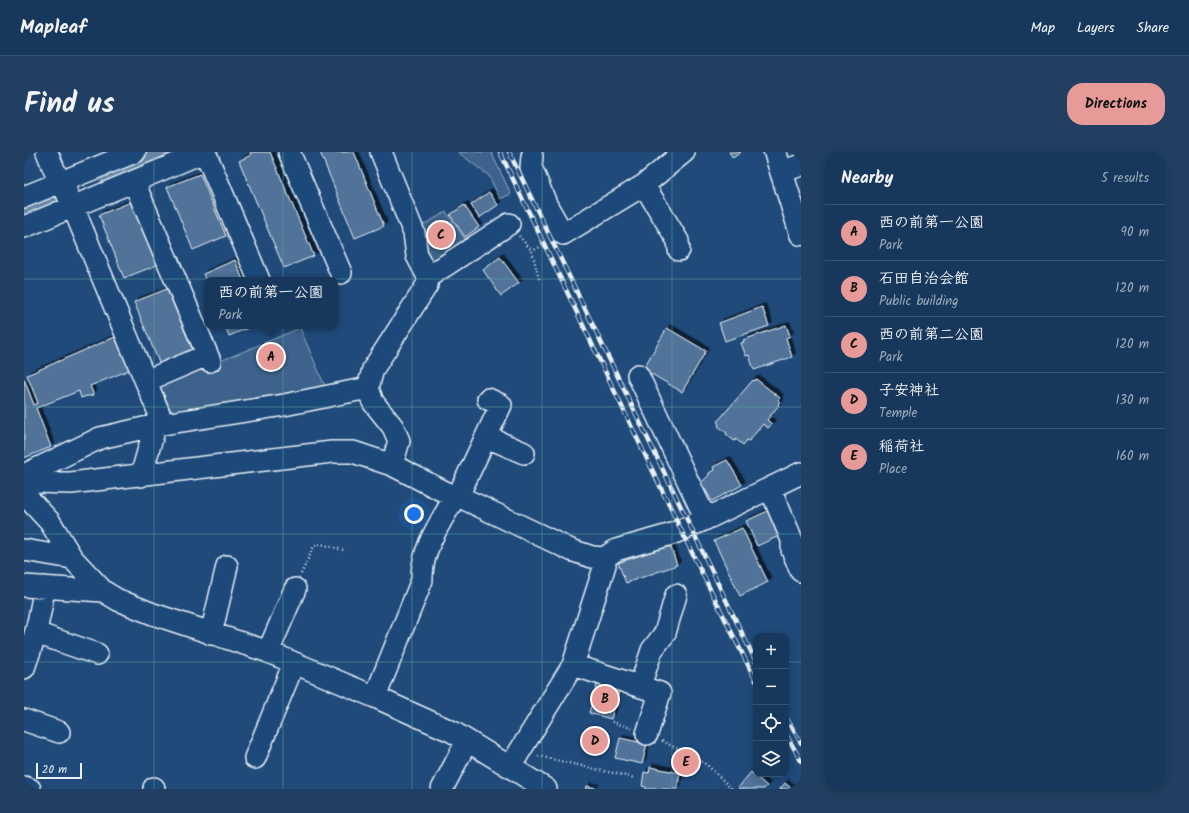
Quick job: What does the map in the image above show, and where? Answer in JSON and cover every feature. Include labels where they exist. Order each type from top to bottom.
[{"type":"highway","points":[[786,163],[801,234]]},
{"type":"street","points":[[47,152],[58,179],[62,182],[73,207],[160,413],[141,476]]},
{"type":"street","points":[[24,197],[62,182],[102,158],[135,152]]},
{"type":"street","points":[[24,227],[205,152],[258,277]]},
{"type":"street","points":[[289,152],[341,273]]},
{"type":"street","points":[[381,152],[414,233],[417,256],[428,277],[427,285],[373,369],[368,388],[373,402],[393,427],[399,441],[392,465]]},
{"type":"street","points":[[532,156],[531,167],[547,206],[563,234],[644,184],[684,152]]},
{"type":"street","points":[[134,182],[208,358],[146,381]]},
{"type":"street","points":[[644,184],[678,241],[679,250]]},
{"type":"street","points":[[428,277],[509,224]]},
{"type":"street","points":[[638,375],[662,409],[701,509],[710,517]]},
{"type":"street","points":[[24,475],[100,438],[157,425],[284,405],[368,388]]},
{"type":"street","points":[[375,697],[422,580],[422,568],[428,545],[487,437],[501,404]]},
{"type":"street","points":[[487,437],[515,453]]},
{"type":"street","points":[[24,480],[33,482],[70,483],[141,476],[332,452],[353,452],[392,465],[571,550],[592,557],[604,558],[616,550],[672,534],[801,473]]},
{"type":"street","points":[[770,488],[792,540],[792,550],[801,571]]},
{"type":"street","points":[[24,494],[50,522],[72,558],[103,591],[118,600],[153,614],[268,652],[375,697],[453,732],[467,741],[515,759],[546,789]]},
{"type":"street","points":[[24,550],[72,558]]},
{"type":"street","points":[[515,759],[573,665],[605,565],[604,558]]},
{"type":"street","points":[[211,634],[227,566]]},
{"type":"street","points":[[24,668],[32,632],[42,608],[34,587],[103,591]]},
{"type":"street","points":[[268,652],[295,589]]},
{"type":"street","points":[[640,686],[652,650],[665,634],[676,595]]},
{"type":"street","points":[[32,632],[97,654]]},
{"type":"street","points":[[255,758],[294,663]]},
{"type":"street","points":[[573,665],[660,692],[647,734]]},
{"type":"street","points":[[24,720],[59,732]]},
{"type":"street","points":[[442,789],[467,741]]},
{"type":"street","points":[[24,787],[30,789]]},
{"type":"path","points":[[539,279],[532,251],[563,234]]},
{"type":"path","points":[[295,589],[314,546],[322,544],[343,550]]},
{"type":"path","points":[[647,734],[707,765],[731,788]]},
{"type":"path","points":[[515,759],[636,778]]},
{"type":"shaded area","points":[[458,152],[491,152],[511,194],[500,199],[489,176]]},
{"type":"shaded area","points":[[446,212],[467,242],[434,264],[426,260],[419,227]]},
{"type":"shaded area","points":[[300,329],[327,391],[172,413],[160,386]]},
{"type":"building","points":[[251,152],[270,152],[314,256],[284,268],[239,161],[251,155]]},
{"type":"building","points":[[320,152],[354,152],[384,226],[355,238]]},
{"type":"building","points":[[729,152],[741,152],[733,158]]},
{"type":"building","points":[[200,174],[226,236],[193,250],[167,187]]},
{"type":"building","points":[[489,192],[498,205],[479,218],[471,205]]},
{"type":"building","points":[[131,202],[157,265],[124,278],[99,215]]},
{"type":"building","points":[[464,205],[479,227],[465,237],[450,215]]},
{"type":"building","points":[[500,257],[519,283],[501,296],[483,270]]},
{"type":"building","points":[[235,260],[242,277],[204,277],[203,274]]},
{"type":"building","points":[[167,289],[193,351],[160,365],[134,302]]},
{"type":"building","points":[[762,307],[769,326],[725,341],[719,323]]},
{"type":"building","points":[[786,325],[790,336],[786,338],[792,357],[754,370],[749,355],[746,356],[741,343],[744,342],[743,340]]},
{"type":"building","points":[[667,328],[706,351],[682,392],[643,369]]},
{"type":"building","points":[[226,329],[246,329],[229,336]]},
{"type":"building","points":[[115,337],[129,370],[90,386],[93,393],[92,396],[81,398],[79,391],[36,408],[51,447],[24,458],[24,379],[34,405],[38,403],[27,375]]},
{"type":"building","points":[[756,379],[780,398],[778,400],[780,402],[767,420],[772,424],[768,428],[763,424],[749,441],[747,440],[743,445],[736,439],[735,441],[733,440],[726,434],[727,433],[718,426],[719,424],[717,422],[753,380],[754,381]]},
{"type":"building","points":[[727,460],[742,485],[712,501],[705,489],[704,490],[700,484],[709,475],[709,473],[714,470],[713,467]]},
{"type":"building","points":[[770,510],[781,535],[757,546],[746,521]]},
{"type":"building","points":[[742,528],[768,582],[740,596],[714,541]]},
{"type":"building","points":[[670,545],[677,565],[626,583],[618,563]]},
{"type":"building","points":[[599,678],[621,685],[611,719],[589,713]]},
{"type":"building","points":[[620,738],[647,744],[642,764],[615,758]]},
{"type":"building","points":[[650,767],[680,773],[677,789],[646,789],[646,787],[642,786],[644,772],[649,773]]},
{"type":"building","points":[[751,772],[753,774],[753,777],[757,777],[767,786],[764,789],[738,788]]},
{"type":"building","points":[[785,783],[792,789],[780,789]]},
{"type":"building","points":[[587,786],[595,788],[595,789],[586,789]]},
{"type":"waterway","points":[[110,172],[158,152]]},
{"type":"waterway","points":[[24,208],[56,195]]},
{"type":"railway","points":[[500,152],[695,559],[753,675]]},
{"type":"railway","points":[[509,152],[753,656]]},
{"type":"railway","points":[[789,722],[801,743]]},
{"type":"railway","points":[[789,739],[801,761]]},
{"type":"place","name":"西の前第二公園","points":[[441,235]]},
{"type":"place","name":"西の前第一公園","points":[[271,357]]},
{"type":"place","name":"石田自治会館","points":[[605,699]]},
{"type":"place","name":"子安神社","points":[[595,741]]},
{"type":"place","name":"稲荷社","points":[[686,762]]}]
